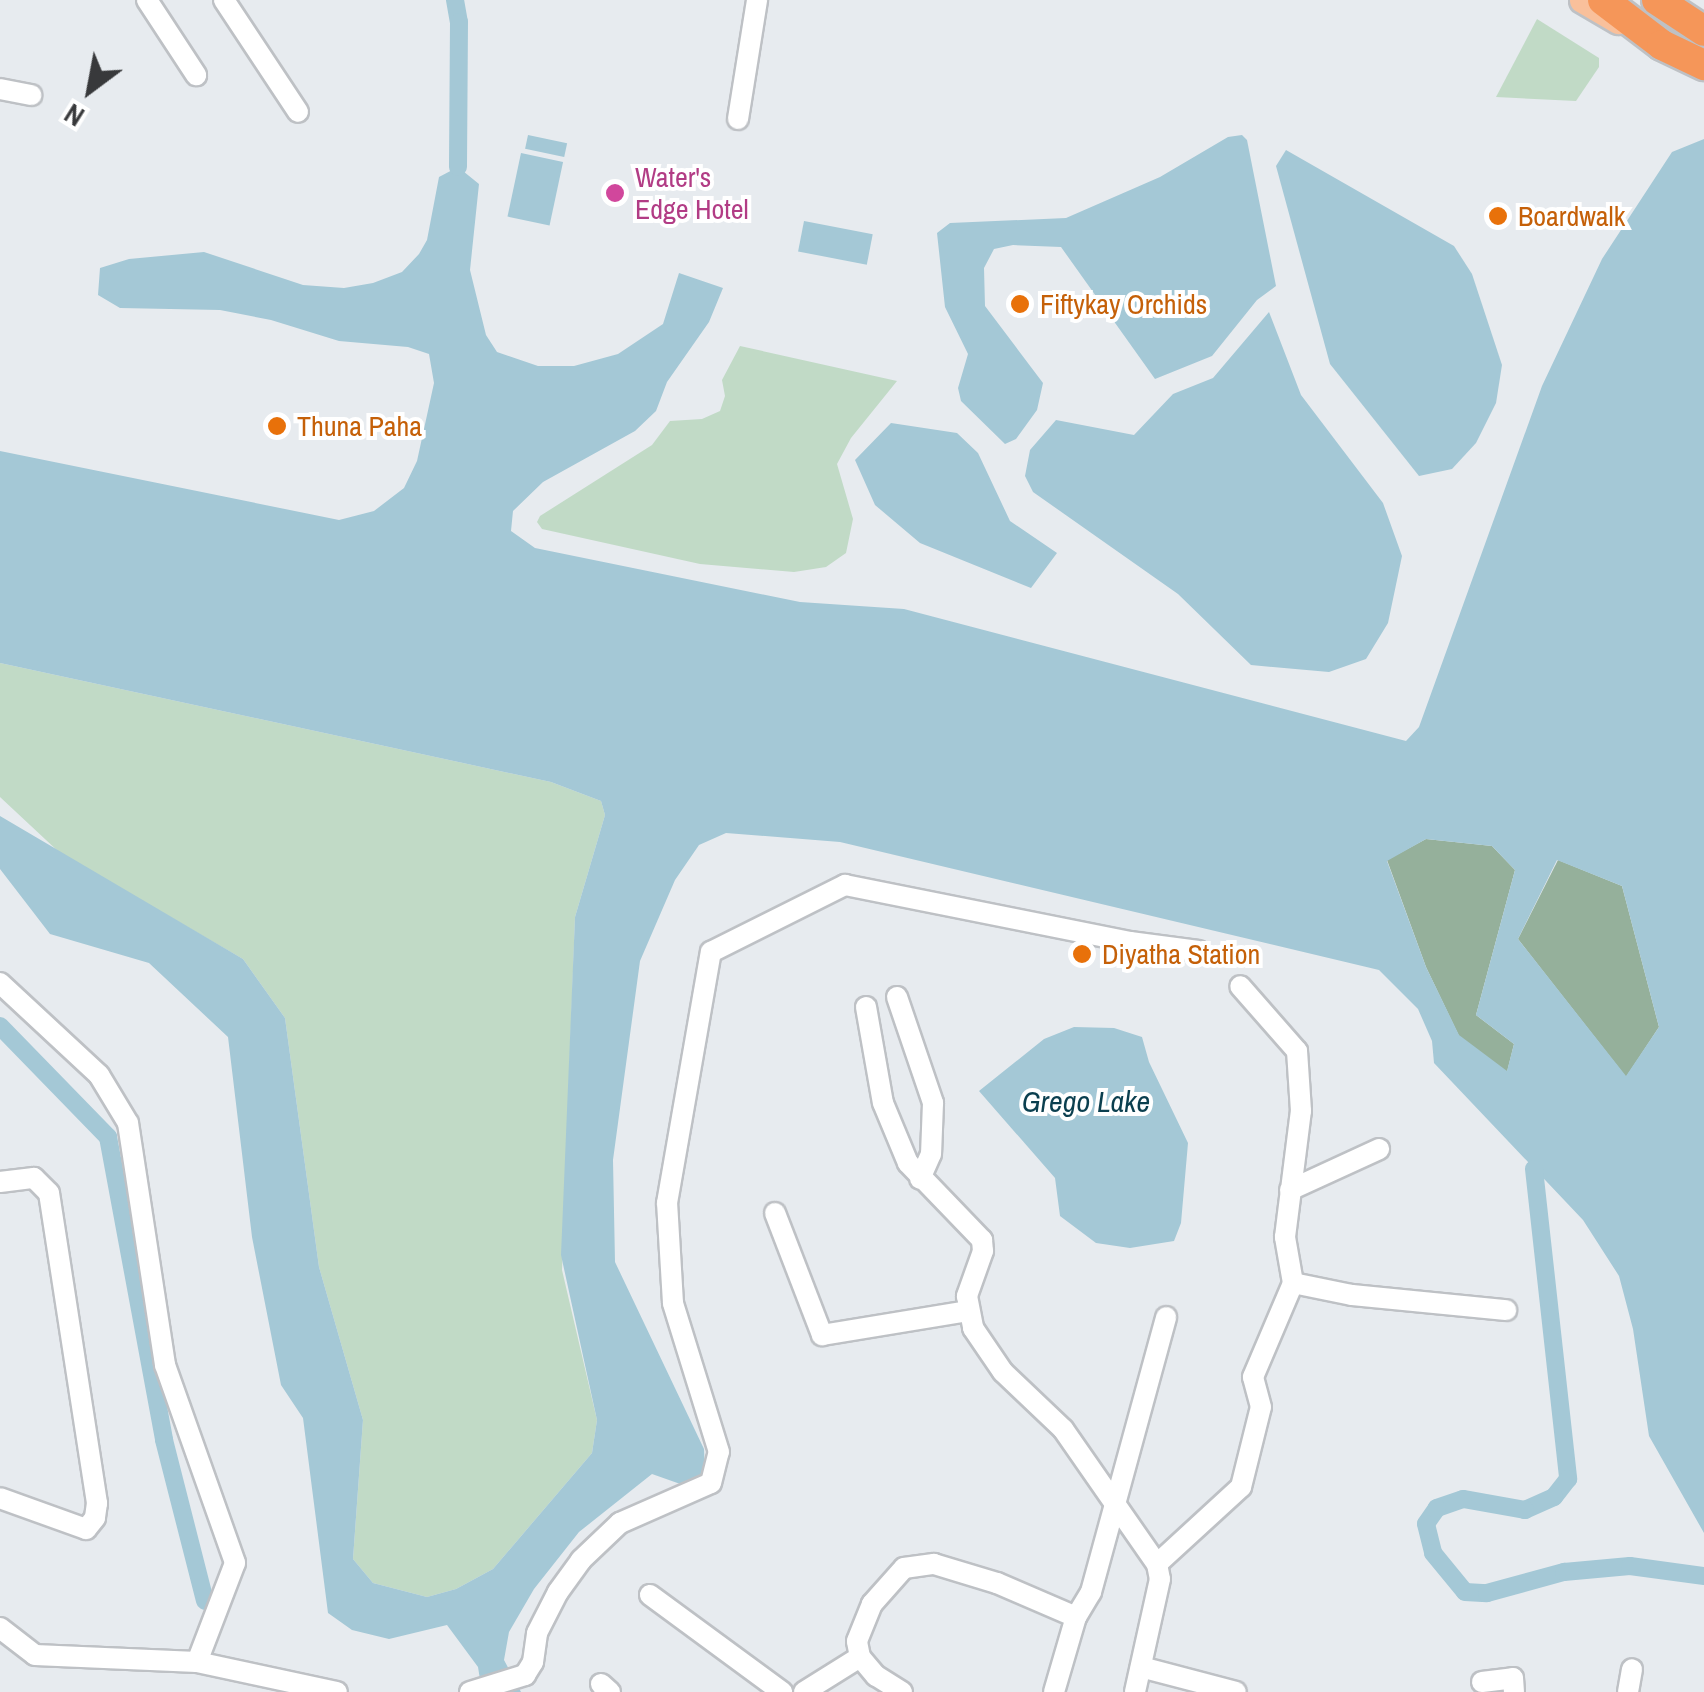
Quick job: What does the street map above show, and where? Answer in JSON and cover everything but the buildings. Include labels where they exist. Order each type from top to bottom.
[{"type":"highway","points":[[1603,0],[1662,45],[1704,66]]},
{"type":"highway","points":[[1657,0],[1704,31]]},
{"type":"main road","points":[[1582,0],[1662,45]]},
{"type":"street","points":[[147,0],[196,75]]},
{"type":"street","points":[[224,0],[298,112]]},
{"type":"street","points":[[738,118],[757,0]]},
{"type":"street","points":[[0,89],[31,95]]},
{"type":"street","points":[[470,1692],[525,1674],[533,1662],[537,1634],[581,1560],[620,1523],[711,1483],[719,1452],[673,1304],[667,1203],[711,952],[845,886],[1130,942],[1198,951]]},
{"type":"street","points":[[0,983],[99,1076],[128,1123],[166,1365],[234,1564],[196,1662]]},
{"type":"street","points":[[1157,1564],[1241,1487],[1260,1407],[1253,1377],[1293,1284],[1285,1237],[1301,1111],[1297,1050],[1240,986]]},
{"type":"street","points":[[897,997],[933,1104],[930,1154],[920,1178]]},
{"type":"street","points":[[866,1006],[883,1103],[908,1164],[982,1240],[983,1251],[967,1296],[973,1328],[1003,1372],[1064,1429],[1157,1564],[1160,1579],[1135,1692]]},
{"type":"street","points":[[1290,1190],[1379,1148]]},
{"type":"street","points":[[0,1182],[34,1178],[49,1193],[97,1503],[95,1518],[86,1528],[0,1498]]},
{"type":"street","points":[[775,1213],[822,1334],[968,1311]]},
{"type":"street","points":[[1293,1284],[1352,1295],[1506,1310]]},
{"type":"street","points":[[1054,1692],[1076,1617],[1092,1592],[1166,1317]]},
{"type":"street","points":[[902,1692],[876,1676],[860,1657],[857,1641],[872,1604],[904,1568],[934,1564],[998,1582],[1076,1617]]},
{"type":"street","points":[[650,1595],[782,1692]]},
{"type":"street","points":[[0,1628],[36,1656],[196,1662],[336,1692]]},
{"type":"street","points":[[804,1692],[860,1657]]},
{"type":"street","points":[[1141,1667],[1236,1692]]},
{"type":"street","points":[[1628,1692],[1632,1669]]},
{"type":"street","points":[[1482,1682],[1513,1678],[1514,1692]]},
{"type":"green space","points":[[1537,19],[1599,58],[1599,67],[1576,101],[1496,97]]},
{"type":"green space","points":[[740,346],[897,381],[851,438],[837,464],[853,519],[846,553],[826,567],[794,572],[700,564],[542,529],[537,522],[540,516],[652,445],[670,421],[702,419],[720,411],[725,396],[722,380]]},
{"type":"green space","points":[[0,663],[551,782],[601,801],[605,815],[575,917],[562,1270],[597,1420],[592,1453],[493,1569],[456,1589],[427,1597],[373,1583],[353,1559],[363,1420],[319,1267],[285,1018],[243,959],[61,854],[0,797]]},
{"type":"green space","points":[[1426,839],[1492,846],[1515,870],[1476,1015],[1514,1044],[1507,1072],[1459,1036],[1426,967],[1387,860]]},
{"type":"green space","points":[[1558,860],[1622,886],[1659,1027],[1626,1077],[1518,939]]},
{"type":"water","points":[[528,135],[567,143],[564,157],[525,149]]},
{"type":"water","points":[[1242,135],[1247,140],[1276,286],[1257,300],[1212,356],[1155,379],[1061,247],[1013,245],[994,249],[984,268],[985,306],[1043,383],[1037,410],[1016,439],[1005,444],[961,401],[958,388],[968,354],[945,307],[937,233],[950,223],[1066,218],[1160,177],[1228,137]]},
{"type":"water","points":[[1704,139],[1704,1533],[1649,1436],[1633,1329],[1619,1276],[1583,1220],[1434,1063],[1432,1041],[1418,1009],[1379,970],[840,842],[726,833],[699,845],[675,880],[640,961],[613,1160],[615,1262],[704,1449],[705,1471],[686,1486],[652,1474],[579,1532],[534,1589],[509,1632],[504,1660],[521,1692],[482,1692],[478,1667],[447,1625],[389,1639],[352,1630],[328,1613],[303,1418],[281,1385],[252,1237],[228,1037],[149,963],[50,934],[0,869],[0,816],[243,959],[285,1018],[319,1267],[363,1420],[353,1559],[373,1583],[427,1597],[456,1589],[493,1569],[592,1453],[597,1420],[561,1255],[575,917],[605,815],[601,801],[551,782],[0,663],[0,451],[339,520],[374,511],[404,488],[417,461],[434,383],[429,354],[408,347],[339,341],[271,320],[220,310],[120,308],[98,295],[100,268],[129,259],[204,252],[303,285],[344,288],[373,283],[402,272],[419,254],[427,240],[439,177],[458,167],[479,184],[470,270],[486,335],[497,352],[538,366],[574,366],[618,354],[663,324],[679,273],[723,288],[709,322],[667,382],[656,411],[635,431],[543,482],[513,511],[511,531],[535,548],[800,602],[904,609],[1406,741],[1419,727],[1542,386],[1602,259],[1672,152]],"holes":[[[1426,839],[1492,846],[1515,870],[1476,1015],[1514,1044],[1507,1071],[1459,1035],[1426,967],[1387,861]],[[1557,860],[1622,886],[1659,1027],[1626,1076],[1518,939]]]},
{"type":"water","points":[[1286,150],[1454,246],[1472,274],[1502,365],[1496,403],[1476,443],[1452,469],[1419,476],[1330,364],[1276,166]]},
{"type":"water","points":[[521,153],[563,162],[550,226],[507,217]]},
{"type":"water","points":[[804,221],[873,234],[867,265],[798,251]]},
{"type":"water","points":[[1269,312],[1301,395],[1383,503],[1402,556],[1388,623],[1366,659],[1329,672],[1251,665],[1178,594],[1033,492],[1025,476],[1030,450],[1056,420],[1134,435],[1173,394],[1213,378]]},
{"type":"water","points":[[891,423],[957,433],[978,453],[1010,521],[1057,553],[1031,588],[920,543],[875,505],[855,460]]},
{"type":"water","name":"Grego Lake","points":[[1074,1027],[1114,1028],[1142,1037],[1149,1062],[1188,1143],[1181,1223],[1174,1241],[1130,1248],[1096,1243],[1060,1216],[1055,1178],[979,1091],[1044,1039]]},
{"type":"waterway","points":[[455,0],[459,22],[458,167]]},
{"type":"waterway","points":[[0,1026],[108,1137],[164,1440],[205,1601]]},
{"type":"waterway","points":[[1534,1169],[1568,1479],[1554,1497],[1525,1510],[1463,1499],[1437,1508],[1426,1524],[1433,1553],[1465,1592],[1487,1593],[1564,1572],[1630,1566],[1704,1576]]},
{"type":"place","name":"Water's Edge Hotel","points":[[615,193]]},
{"type":"place","name":"Boardwalk","points":[[1498,216]]},
{"type":"place","name":"Fiftykay Orchids","points":[[1020,304]]},
{"type":"place","name":"Thuna Paha","points":[[277,426]]},
{"type":"place","name":"Diyatha Station","points":[[1082,954]]}]
